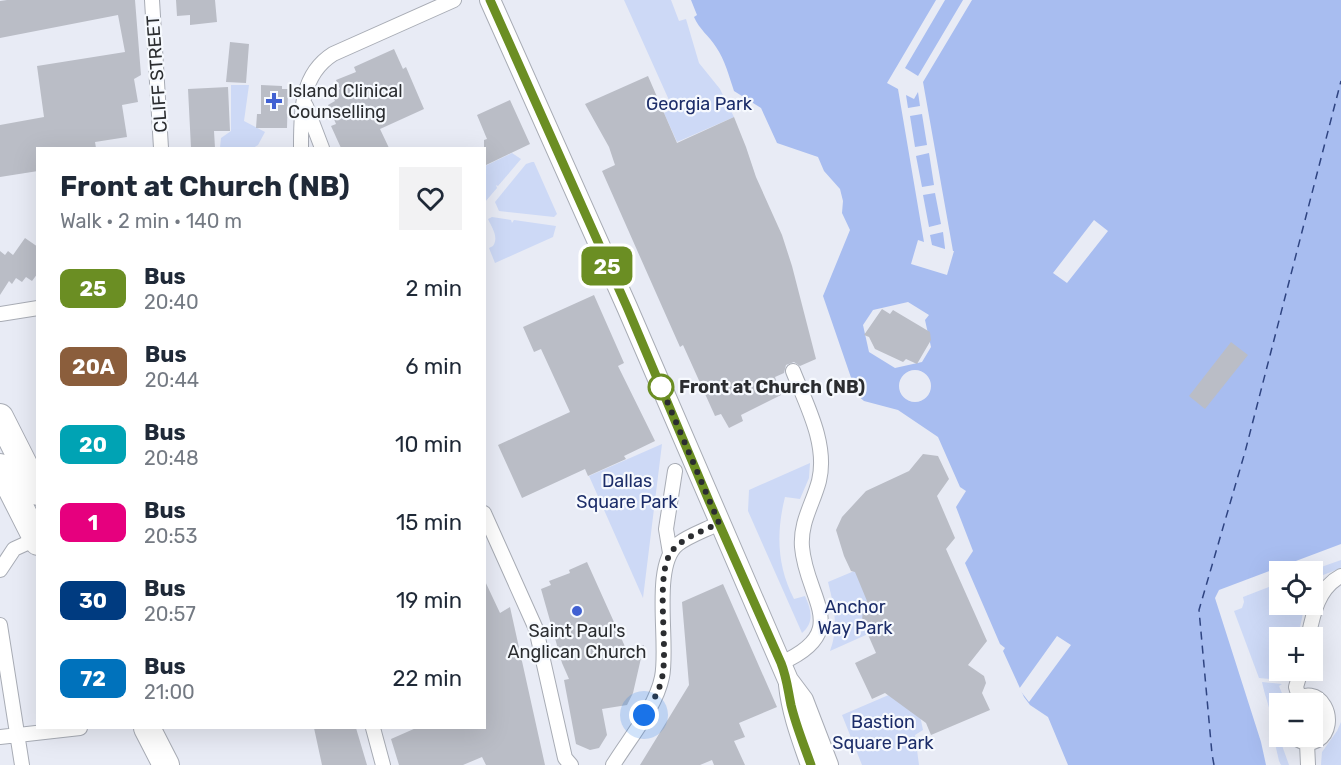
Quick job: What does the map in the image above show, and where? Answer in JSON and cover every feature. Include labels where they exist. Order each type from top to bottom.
[{"type":"highway","points":[[0,417],[36,488]]},
{"type":"highway","points":[[0,467],[36,539]]},
{"type":"highway","points":[[147,729],[165,765]]},
{"type":"street","name":"CLIFF STREET","points":[[152,0],[161,147]]},
{"type":"street","points":[[301,147],[306,87],[311,75],[325,59],[454,0]]},
{"type":"street","points":[[490,0],[627,307],[785,671],[803,700],[828,765]]},
{"type":"street","points":[[304,101],[322,147]]},
{"type":"street","points":[[0,314],[36,308]]},
{"type":"street","points":[[794,371],[815,429],[820,455],[821,469],[803,524],[802,547],[821,618],[819,634],[785,671],[796,725],[812,765]]},
{"type":"street","points":[[670,553],[666,528],[675,471]]},
{"type":"street","points":[[486,517],[536,629],[565,758],[571,765]]},
{"type":"street","points":[[613,765],[655,698],[662,677],[664,643],[662,600],[665,566],[670,553],[679,544],[719,523]]},
{"type":"street","points":[[0,570],[14,549],[36,541]]},
{"type":"street","points":[[1310,627],[1314,608],[1329,583],[1341,576]]},
{"type":"street","points":[[0,625],[22,765]]},
{"type":"street","points":[[1323,700],[1332,718],[1328,733],[1323,736]]},
{"type":"street","points":[[0,737],[69,729]]},
{"type":"street","points":[[373,729],[383,765]]},
{"type":"street","points":[[1307,747],[1308,765]]},
{"type":"green space","name":"Georgia Park","points":[[624,0],[671,0],[679,21],[686,19],[699,63],[720,89],[734,117],[677,142],[664,113],[673,109]]},
{"type":"green space","points":[[231,85],[249,85],[244,121],[265,132],[255,147],[220,147],[221,138],[231,131]]},
{"type":"green space","points":[[512,153],[521,159],[498,186],[496,185],[497,188],[486,201],[486,166]]},
{"type":"green space","points":[[534,162],[557,214],[554,217],[499,211],[495,202],[526,164]]},
{"type":"green space","points":[[492,217],[511,220],[512,223],[514,220],[556,226],[553,237],[495,263],[489,248],[495,243],[494,232],[488,219]]},
{"type":"green space","name":"Dallas Square Park","points":[[662,444],[643,598],[589,476]]},
{"type":"green space","points":[[810,463],[809,478],[800,499],[785,497],[779,536],[781,562],[788,587],[794,599],[805,596],[810,611],[809,624],[802,633],[748,511],[749,490]]},
{"type":"green space","points":[[1341,560],[1341,568],[1323,575],[1323,566]]},
{"type":"green space","name":"Anchor Way Park","points":[[859,569],[877,630],[830,651],[835,625],[828,582]]},
{"type":"green space","points":[[1269,587],[1269,615],[1303,615],[1300,627],[1269,627],[1269,679],[1259,678],[1234,611],[1242,608],[1243,597]]},
{"type":"green space","points":[[1262,682],[1282,684],[1279,686],[1282,693],[1269,693],[1269,707]]},
{"type":"green space","name":"Bastion Square Park","points":[[891,694],[916,696],[923,730],[915,735],[919,765],[862,765],[842,715]]},
{"type":"green space","points":[[1341,722],[1341,765],[1321,765],[1322,752]]},
{"type":"green space","points":[[1276,747],[1283,747],[1289,765],[1281,765]]},
{"type":"water","points":[[691,0],[1341,0],[1341,544],[1296,561],[1269,561],[1269,571],[1219,590],[1215,598],[1261,742],[1266,765],[1068,765],[1048,717],[1030,705],[1024,697],[1003,651],[1005,648],[1000,644],[965,563],[973,551],[956,507],[966,491],[960,487],[938,437],[898,410],[864,401],[857,395],[823,296],[850,230],[842,213],[843,201],[840,189],[824,171],[818,157],[777,143],[761,108],[734,91],[719,52],[694,17],[697,15]]},
{"type":"pier","points":[[936,0],[945,0],[905,68],[918,76],[963,0],[972,0],[923,82],[954,251],[947,275],[911,264],[918,240],[924,242],[898,89],[887,83]],"holes":[[[918,92],[920,106],[908,108],[906,95],[914,99]],[[922,114],[927,145],[915,147],[910,116]],[[929,153],[934,185],[922,187],[916,156]],[[935,193],[941,224],[929,227],[923,195]],[[943,232],[945,249],[932,245],[930,235]]]},
{"type":"pier","points":[[1094,220],[1108,231],[1067,283],[1053,273]]},
{"type":"pier","points":[[908,302],[929,315],[925,320],[931,347],[922,362],[895,368],[869,352],[863,325],[873,310]]},
{"type":"pier","points":[[915,370],[927,374],[931,386],[927,398],[915,402],[903,398],[899,386],[903,374]]},
{"type":"pier","points":[[1057,636],[1071,645],[1029,702],[1019,689]]},
{"type":"building","points":[[135,0],[141,75],[134,79],[138,102],[122,105],[127,137],[95,142],[96,147],[36,147],[36,171],[0,177],[0,125],[44,117],[37,66],[125,52],[118,15],[0,38],[0,1]]},
{"type":"building","points":[[176,0],[215,0],[217,22],[190,25],[190,15],[177,16]]},
{"type":"building","points":[[230,42],[249,44],[246,83],[226,82]]},
{"type":"building","points":[[394,49],[403,69],[406,67],[424,109],[380,129],[389,147],[341,147],[331,126],[336,124],[328,105],[335,101],[331,93],[340,89],[336,80],[356,72],[354,67]]},
{"type":"building","points":[[648,76],[677,143],[734,117],[756,177],[782,235],[816,359],[800,366],[794,362],[786,365],[784,373],[775,377],[781,395],[741,415],[743,421],[729,428],[721,414],[715,416],[683,345],[680,347],[668,320],[602,171],[615,165],[609,147],[585,104]]},
{"type":"building","name":"Island Clinical Counselling","points":[[261,85],[282,86],[282,89],[288,89],[287,128],[256,128],[257,114],[261,114]]},
{"type":"building","points":[[228,87],[230,131],[214,131],[215,147],[191,147],[188,89]]},
{"type":"building","points":[[510,100],[530,144],[486,165],[484,140],[487,139],[477,115]]},
{"type":"building","points":[[25,238],[36,246],[36,276],[32,281],[26,277],[22,282],[16,278],[12,284],[9,281],[0,295],[0,251],[5,255],[8,251],[13,255]]},
{"type":"building","points":[[594,295],[624,363],[618,366],[655,441],[624,456],[626,459],[588,476],[585,469],[522,498],[498,445],[570,412],[541,349],[534,352],[523,327]]},
{"type":"building","points":[[882,309],[890,314],[893,310],[930,332],[931,340],[917,364],[906,359],[903,362],[875,349],[869,337],[864,335]]},
{"type":"building","points":[[1231,342],[1248,355],[1205,409],[1189,396]]},
{"type":"building","points":[[923,454],[938,456],[949,479],[937,496],[955,538],[946,549],[987,641],[968,665],[984,676],[986,683],[982,693],[990,710],[931,735],[926,723],[885,693],[872,699],[855,663],[876,653],[862,621],[863,608],[867,601],[855,572],[851,571],[844,556],[836,530],[842,517],[866,491],[909,471]]},
{"type":"building","points":[[587,562],[627,651],[644,645],[633,693],[627,705],[602,709],[607,735],[599,748],[590,750],[576,744],[564,680],[569,679],[562,663],[541,589],[551,585],[549,581],[570,573],[569,570]]},
{"type":"building","points":[[486,583],[500,613],[510,607],[545,765],[486,765],[482,757],[463,765],[399,765],[391,739],[414,729],[486,729]]},
{"type":"building","points":[[723,584],[777,707],[739,723],[745,737],[734,741],[745,765],[714,765],[712,760],[700,765],[640,765],[689,685],[682,602]]},
{"type":"building","points":[[314,729],[356,729],[367,765],[322,765]]},
{"type":"ferry route","points":[[1214,765],[1199,610],[1245,452],[1341,81]]},
{"type":"bus line","name":"25","points":[[490,0],[504,36],[627,307],[781,663],[788,680],[796,725],[811,765]]},
{"type":"place","name":"Island Clinical Counselling","points":[[274,101]]},
{"type":"place","name":"Front at Church (NB)","points":[[661,387]]},
{"type":"place","name":"Saint Paul's Anglican Church","points":[[577,611]]},
{"type":"route","points":[[644,715],[655,698],[662,677],[664,643],[662,600],[665,566],[670,553],[679,544],[719,523],[661,387]]}]
